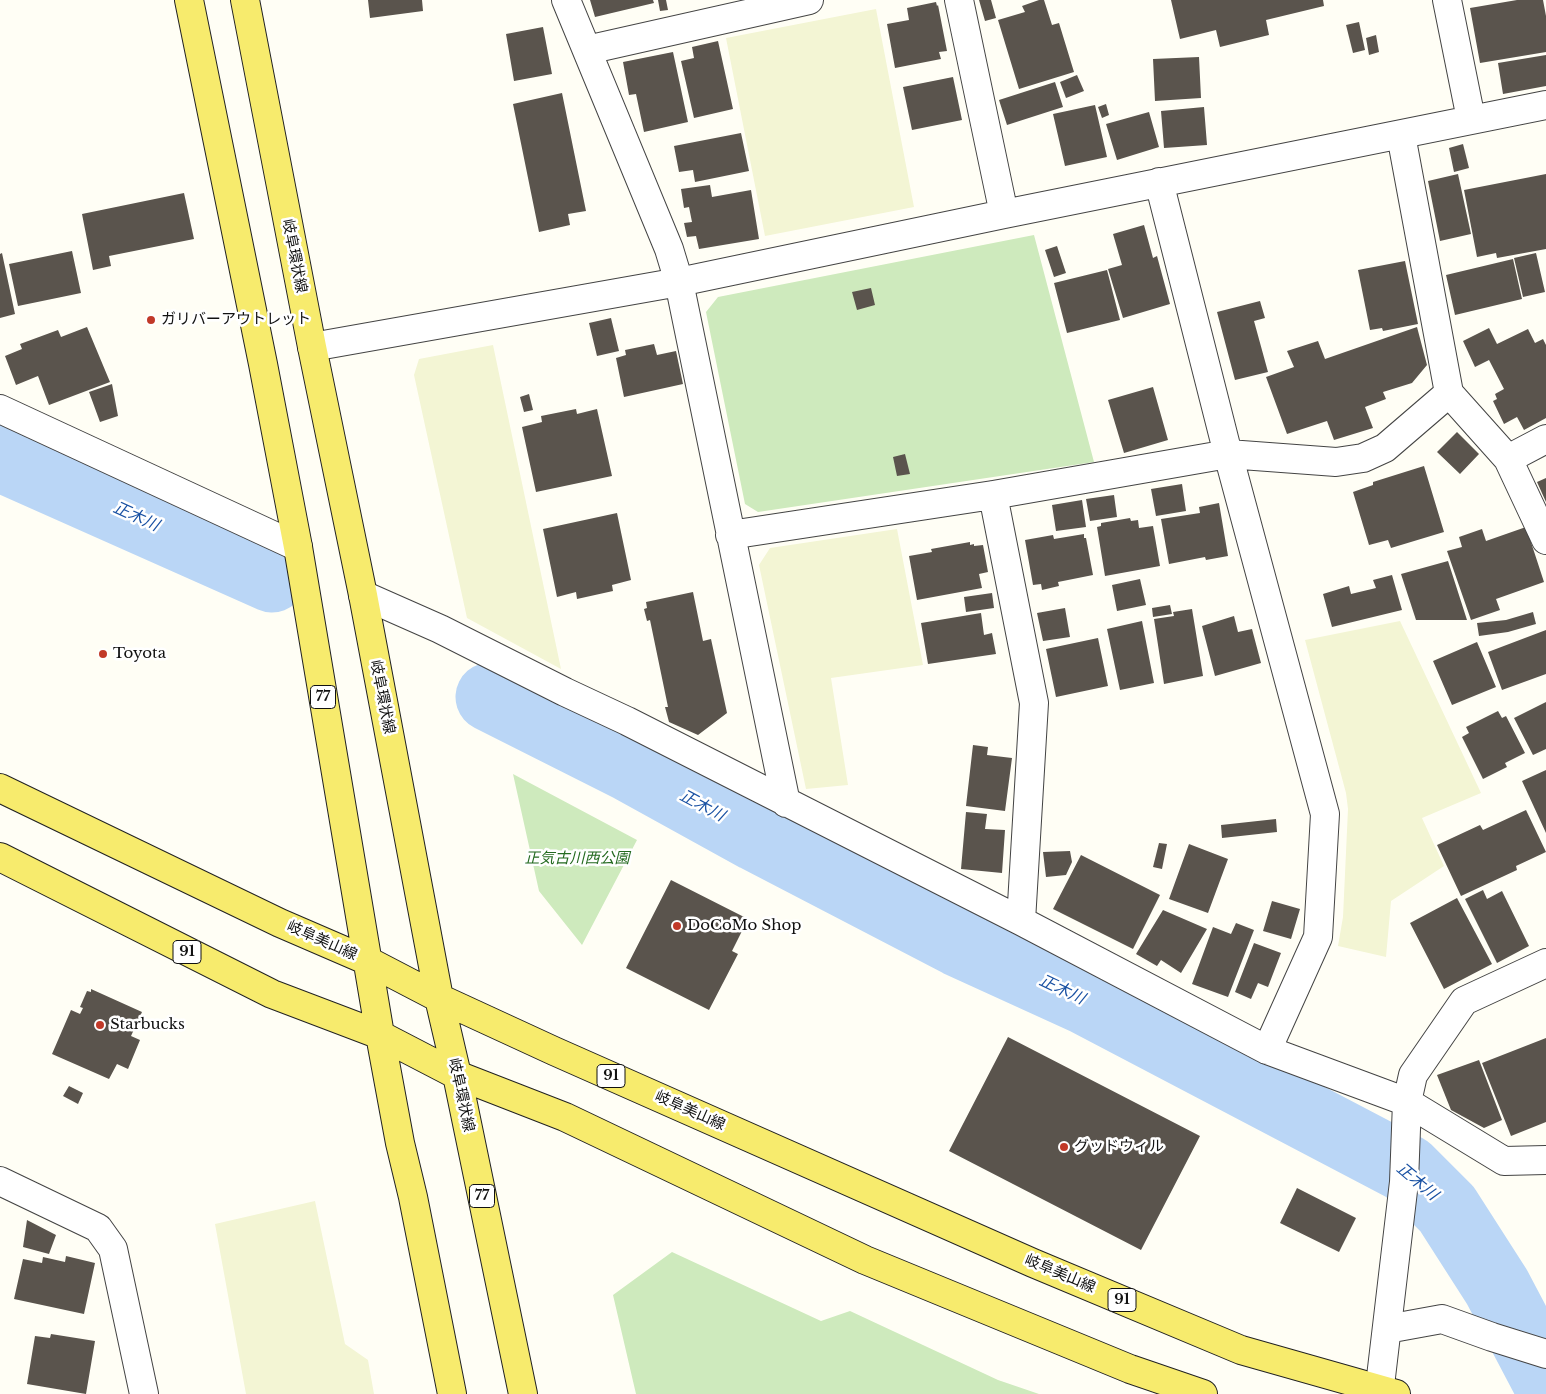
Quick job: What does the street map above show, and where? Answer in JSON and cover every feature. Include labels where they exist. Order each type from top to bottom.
[{"type":"main road","name":"77","points":[[189,0],[298,547],[380,1035],[400,1143],[413,1198],[452,1394]]},
{"type":"main road","name":"岐阜環状線","points":[[245,0],[312,347],[363,595],[439,998],[457,1075],[523,1394]]},
{"type":"main road","name":"岐阜美山線","points":[[0,788],[280,923],[368,962],[439,998],[962,1232],[1241,1350],[1385,1393]]},
{"type":"main road","name":"91","points":[[0,857],[272,994],[380,1035],[457,1075],[565,1117],[865,1260],[1130,1369],[1203,1394]]},
{"type":"street","points":[[566,0],[669,249],[679,282],[786,803]]},
{"type":"street","points":[[587,50],[749,7],[810,0]]},
{"type":"street","points":[[959,0],[1004,214]]},
{"type":"street","points":[[1447,0],[1471,119]]},
{"type":"street","points":[[312,347],[679,282],[1159,182],[1546,105]]},
{"type":"street","points":[[1402,135],[1449,393],[1508,460],[1546,540]]},
{"type":"street","points":[[1159,182],[1228,454],[1325,814],[1318,938],[1267,1050]]},
{"type":"street","points":[[730,535],[994,495],[1228,454],[1336,462],[1363,458],[1385,448],[1449,393]]},
{"type":"street","points":[[0,409],[298,547]]},
{"type":"street","points":[[1508,460],[1546,439]]},
{"type":"street","points":[[994,495],[1034,703],[1021,922]]},
{"type":"street","points":[[363,595],[440,629],[627,721],[1267,1050],[1407,1102],[1504,1161],[1546,1160]]},
{"type":"street","points":[[1385,1393],[1387,1329],[1404,1182],[1407,1102],[1413,1074],[1464,1001],[1546,963]]},
{"type":"street","points":[[0,1181],[98,1228],[113,1250],[144,1394]]},
{"type":"street","points":[[1387,1329],[1442,1319],[1546,1354]]},
{"type":"green space","points":[[876,9],[914,207],[765,236],[726,38]]},
{"type":"green space","points":[[1034,235],[1094,462],[758,512],[745,504],[706,312],[718,297]]},
{"type":"green space","points":[[493,345],[561,669],[467,618],[414,375],[419,359]]},
{"type":"green space","points":[[897,529],[923,665],[831,678],[848,785],[806,789],[759,565],[770,548]]},
{"type":"green space","points":[[1400,621],[1481,793],[1422,818],[1444,866],[1391,901],[1386,957],[1338,946],[1343,917],[1348,809],[1346,793],[1305,640]]},
{"type":"green space","name":"正気古川西公園","points":[[513,774],[637,840],[582,945],[539,891]]},
{"type":"green space","points":[[315,1201],[345,1344],[368,1360],[374,1394],[246,1394],[215,1224]]},
{"type":"green space","points":[[672,1252],[821,1321],[850,1311],[998,1380],[1039,1394],[636,1394],[613,1295]]},
{"type":"building","points":[[368,0],[422,0],[423,11],[370,18]]},
{"type":"building","points":[[590,0],[653,0],[654,3],[595,17]]},
{"type":"building","points":[[658,0],[666,0],[668,10],[660,11]]},
{"type":"building","points":[[979,0],[991,0],[996,18],[985,21]]},
{"type":"building","points":[[1044,0],[1052,25],[1059,23],[1074,72],[1019,89],[998,20],[1025,12],[1022,6]]},
{"type":"building","points":[[1171,0],[1323,0],[1324,6],[1266,20],[1269,35],[1220,47],[1216,30],[1180,39]]},
{"type":"building","points":[[1517,0],[1543,0],[1546,16],[1546,52],[1480,63],[1470,8]]},
{"type":"building","points":[[936,2],[947,51],[939,52],[941,59],[895,68],[887,24],[909,20],[907,8]]},
{"type":"building","points":[[1359,22],[1365,50],[1353,53],[1346,25]]},
{"type":"building","points":[[543,27],[552,74],[514,81],[506,34]]},
{"type":"building","points":[[1376,35],[1379,52],[1369,55],[1366,38]]},
{"type":"building","points":[[718,41],[733,109],[694,118],[681,61],[694,58],[692,47]]},
{"type":"building","points":[[673,52],[688,122],[644,132],[636,94],[629,95],[623,62]]},
{"type":"building","points":[[1546,55],[1546,86],[1503,94],[1498,63]]},
{"type":"building","points":[[1199,57],[1201,98],[1155,101],[1153,59]]},
{"type":"building","points":[[1077,75],[1084,91],[1066,98],[1060,82]]},
{"type":"building","points":[[953,77],[962,120],[912,130],[903,87]]},
{"type":"building","points":[[1055,82],[1063,107],[1007,125],[999,100]]},
{"type":"building","points":[[562,93],[586,211],[568,214],[570,225],[539,232],[513,104]]},
{"type":"building","points":[[1106,104],[1109,115],[1102,118],[1098,107]]},
{"type":"building","points":[[1095,105],[1107,157],[1065,166],[1053,114]]},
{"type":"building","points":[[1204,107],[1207,145],[1164,148],[1161,111]]},
{"type":"building","points":[[1149,112],[1159,147],[1117,160],[1106,124]]},
{"type":"building","points":[[741,133],[749,171],[695,182],[693,170],[679,172],[674,146]]},
{"type":"building","points":[[1463,144],[1469,168],[1454,172],[1449,148]]},
{"type":"building","points":[[1458,174],[1471,234],[1440,241],[1428,181]]},
{"type":"building","points":[[1546,174],[1546,249],[1497,258],[1496,253],[1477,257],[1464,190]]},
{"type":"building","points":[[710,185],[712,197],[751,190],[759,239],[699,249],[696,236],[687,237],[684,223],[692,222],[689,207],[684,208],[681,189]]},
{"type":"building","points":[[184,193],[194,239],[109,256],[111,266],[93,270],[82,214]]},
{"type":"building","points":[[1144,225],[1153,258],[1157,256],[1170,304],[1123,318],[1108,269],[1122,265],[1113,234]]},
{"type":"building","points":[[1057,246],[1066,273],[1054,277],[1045,250]]},
{"type":"building","points":[[72,251],[81,293],[18,306],[9,264]]},
{"type":"building","points":[[2,253],[15,314],[0,318],[0,254]]},
{"type":"building","points":[[1536,253],[1545,292],[1523,297],[1514,258]]},
{"type":"building","points":[[1513,259],[1522,299],[1455,315],[1446,275]]},
{"type":"building","points":[[1405,261],[1418,324],[1383,331],[1382,328],[1370,330],[1358,270]]},
{"type":"building","points":[[1107,270],[1120,320],[1067,333],[1054,283]]},
{"type":"building","points":[[871,288],[875,305],[857,310],[852,292]]},
{"type":"building","points":[[1260,301],[1265,318],[1254,321],[1268,372],[1235,380],[1217,312]]},
{"type":"building","points":[[611,318],[619,351],[597,356],[589,323]]},
{"type":"building","points":[[87,327],[110,382],[49,405],[38,376],[16,385],[5,356],[22,349],[20,344],[58,330],[61,337]]},
{"type":"building","points":[[1417,327],[1427,365],[1412,383],[1383,392],[1386,399],[1365,407],[1373,428],[1334,440],[1327,421],[1287,434],[1266,377],[1294,367],[1287,351],[1318,341],[1325,359]]},
{"type":"building","points":[[1489,328],[1497,344],[1528,329],[1535,343],[1543,339],[1546,345],[1546,418],[1524,430],[1517,417],[1504,424],[1493,401],[1497,399],[1495,394],[1504,389],[1489,360],[1475,367],[1463,341]]},
{"type":"building","points":[[654,344],[657,355],[676,351],[683,384],[624,397],[616,358],[626,355],[625,350]]},
{"type":"building","points":[[112,384],[118,416],[100,422],[89,392]]},
{"type":"building","points":[[1153,387],[1168,440],[1124,453],[1108,400]]},
{"type":"building","points":[[529,394],[533,410],[524,412],[520,397]]},
{"type":"building","points":[[576,409],[577,414],[597,409],[612,476],[536,492],[522,427],[542,422],[541,416]]},
{"type":"building","points":[[1457,432],[1479,454],[1460,474],[1437,452]]},
{"type":"building","points":[[905,454],[910,474],[897,476],[893,457]]},
{"type":"building","points":[[1424,466],[1444,532],[1391,548],[1388,540],[1369,545],[1353,492],[1373,485],[1373,482]]},
{"type":"building","points":[[1546,478],[1546,502],[1537,482]]},
{"type":"building","points":[[1182,484],[1186,511],[1156,516],[1151,489]]},
{"type":"building","points":[[1114,495],[1117,517],[1090,521],[1086,499]]},
{"type":"building","points":[[1082,500],[1086,527],[1056,531],[1052,505]]},
{"type":"building","points":[[1219,503],[1228,556],[1206,560],[1205,557],[1169,564],[1161,519],[1200,513],[1199,507]]},
{"type":"building","points":[[617,513],[631,580],[612,585],[613,591],[577,599],[576,592],[557,597],[543,529]]},
{"type":"building","points":[[1130,518],[1131,521],[1138,520],[1139,528],[1153,526],[1160,566],[1105,576],[1097,527],[1101,526],[1101,523]]},
{"type":"building","points":[[1526,527],[1544,582],[1496,599],[1500,610],[1471,620],[1447,551],[1462,547],[1459,537],[1482,529],[1486,541]]},
{"type":"building","points":[[1084,534],[1093,575],[1058,582],[1059,586],[1042,590],[1041,584],[1033,585],[1025,540],[1053,535],[1054,539]]},
{"type":"building","points":[[970,542],[970,545],[974,544],[974,546],[983,545],[988,572],[979,574],[982,588],[917,600],[909,556],[932,552],[931,549]]},
{"type":"building","points":[[1448,561],[1467,620],[1416,620],[1401,574]]},
{"type":"building","points":[[1392,575],[1402,610],[1332,627],[1323,594],[1349,586],[1351,594],[1376,588],[1373,580]]},
{"type":"building","points":[[1140,579],[1146,605],[1117,611],[1112,585]]},
{"type":"building","points":[[693,592],[703,641],[711,639],[727,713],[698,735],[669,722],[665,707],[668,707],[650,620],[647,621],[644,609],[647,608],[646,602]]},
{"type":"building","points":[[992,593],[994,608],[966,612],[964,597]]},
{"type":"building","points":[[1170,605],[1172,614],[1153,617],[1152,608]]},
{"type":"building","points":[[1065,608],[1070,637],[1043,641],[1037,613]]},
{"type":"building","points":[[1192,609],[1203,676],[1164,684],[1154,619],[1174,616],[1173,612]]},
{"type":"building","points":[[1533,612],[1536,624],[1508,632],[1479,636],[1477,623],[1506,620]]},
{"type":"building","points":[[981,613],[984,635],[992,633],[996,654],[928,664],[921,623]]},
{"type":"building","points":[[1234,616],[1238,632],[1252,629],[1261,663],[1215,676],[1202,626]]},
{"type":"building","points":[[1142,621],[1154,683],[1120,690],[1107,629]]},
{"type":"building","points":[[1546,630],[1546,674],[1502,690],[1488,652]]},
{"type":"building","points":[[1098,638],[1108,686],[1056,697],[1046,649]]},
{"type":"building","points":[[1477,642],[1496,687],[1452,705],[1433,661]]},
{"type":"building","points":[[1546,702],[1546,749],[1533,755],[1514,718]]},
{"type":"building","points":[[1498,711],[1502,718],[1506,716],[1525,753],[1505,763],[1507,767],[1483,779],[1462,737],[1469,733],[1466,727]]},
{"type":"building","points":[[973,745],[988,747],[987,755],[1012,758],[1005,811],[966,806]]},
{"type":"building","points":[[1546,770],[1546,833],[1522,781]]},
{"type":"building","points":[[1526,810],[1546,852],[1516,866],[1517,870],[1461,896],[1437,845],[1480,825],[1483,830]]},
{"type":"building","points":[[966,812],[987,814],[985,829],[1005,830],[1002,873],[961,869]]},
{"type":"building","points":[[1276,819],[1277,832],[1222,838],[1221,825]]},
{"type":"building","points":[[1159,843],[1167,844],[1162,869],[1153,867]]},
{"type":"building","points":[[1189,844],[1228,859],[1208,913],[1169,899]]},
{"type":"building","points":[[1070,851],[1072,862],[1066,875],[1046,877],[1043,852]]},
{"type":"building","points":[[1081,855],[1160,895],[1133,949],[1053,909]]},
{"type":"building","points":[[671,880],[748,919],[732,951],[738,954],[709,1010],[626,968]]},
{"type":"building","points":[[1483,890],[1487,899],[1502,891],[1529,946],[1497,963],[1465,899]]},
{"type":"building","points":[[1457,898],[1492,964],[1444,989],[1410,923]]},
{"type":"building","points":[[1272,901],[1300,909],[1291,939],[1263,931]]},
{"type":"building","points":[[1163,910],[1207,929],[1181,973],[1161,960],[1157,966],[1136,954]]},
{"type":"building","points":[[1236,923],[1254,930],[1228,997],[1192,984],[1213,927],[1231,934]]},
{"type":"building","points":[[1254,943],[1281,953],[1268,987],[1258,983],[1251,999],[1235,992]]},
{"type":"building","name":"Starbucks","points":[[91,989],[142,1012],[131,1036],[140,1040],[128,1069],[117,1064],[109,1079],[52,1054],[71,1010],[80,1014],[83,1008],[80,1007],[87,991],[91,992]]},
{"type":"building","name":"グッドウィル","points":[[1008,1037],[1200,1136],[1141,1250],[949,1151]]},
{"type":"building","points":[[1546,1038],[1546,1122],[1511,1136],[1482,1063]]},
{"type":"building","points":[[1479,1060],[1502,1120],[1484,1128],[1451,1110],[1437,1075]]},
{"type":"building","points":[[69,1086],[83,1093],[78,1104],[63,1096]]},
{"type":"building","points":[[1297,1188],[1356,1218],[1339,1252],[1280,1223]]},
{"type":"building","points":[[27,1220],[56,1235],[49,1254],[23,1247]]},
{"type":"building","points":[[66,1256],[95,1263],[84,1314],[14,1299],[23,1259],[42,1263],[43,1257],[65,1262]]},
{"type":"building","points":[[51,1334],[95,1341],[86,1394],[27,1384],[35,1336],[50,1338]]},
{"type":"waterway","name":"正木川","points":[[0,457],[272,578]]},
{"type":"waterway","name":"正木川","points":[[490,697],[631,768],[756,837],[958,942],[1083,999],[1407,1169],[1447,1209],[1497,1287],[1546,1380]]},
{"type":"place","name":"ガリバーアウトレット","points":[[151,320]]},
{"type":"place","name":"Toyota","points":[[103,654]]},
{"type":"place","name":"DoCoMo Shop","points":[[677,926]]},
{"type":"place","name":"Starbucks","points":[[100,1025]]},
{"type":"place","name":"グッドウィル","points":[[1064,1147]]}]
